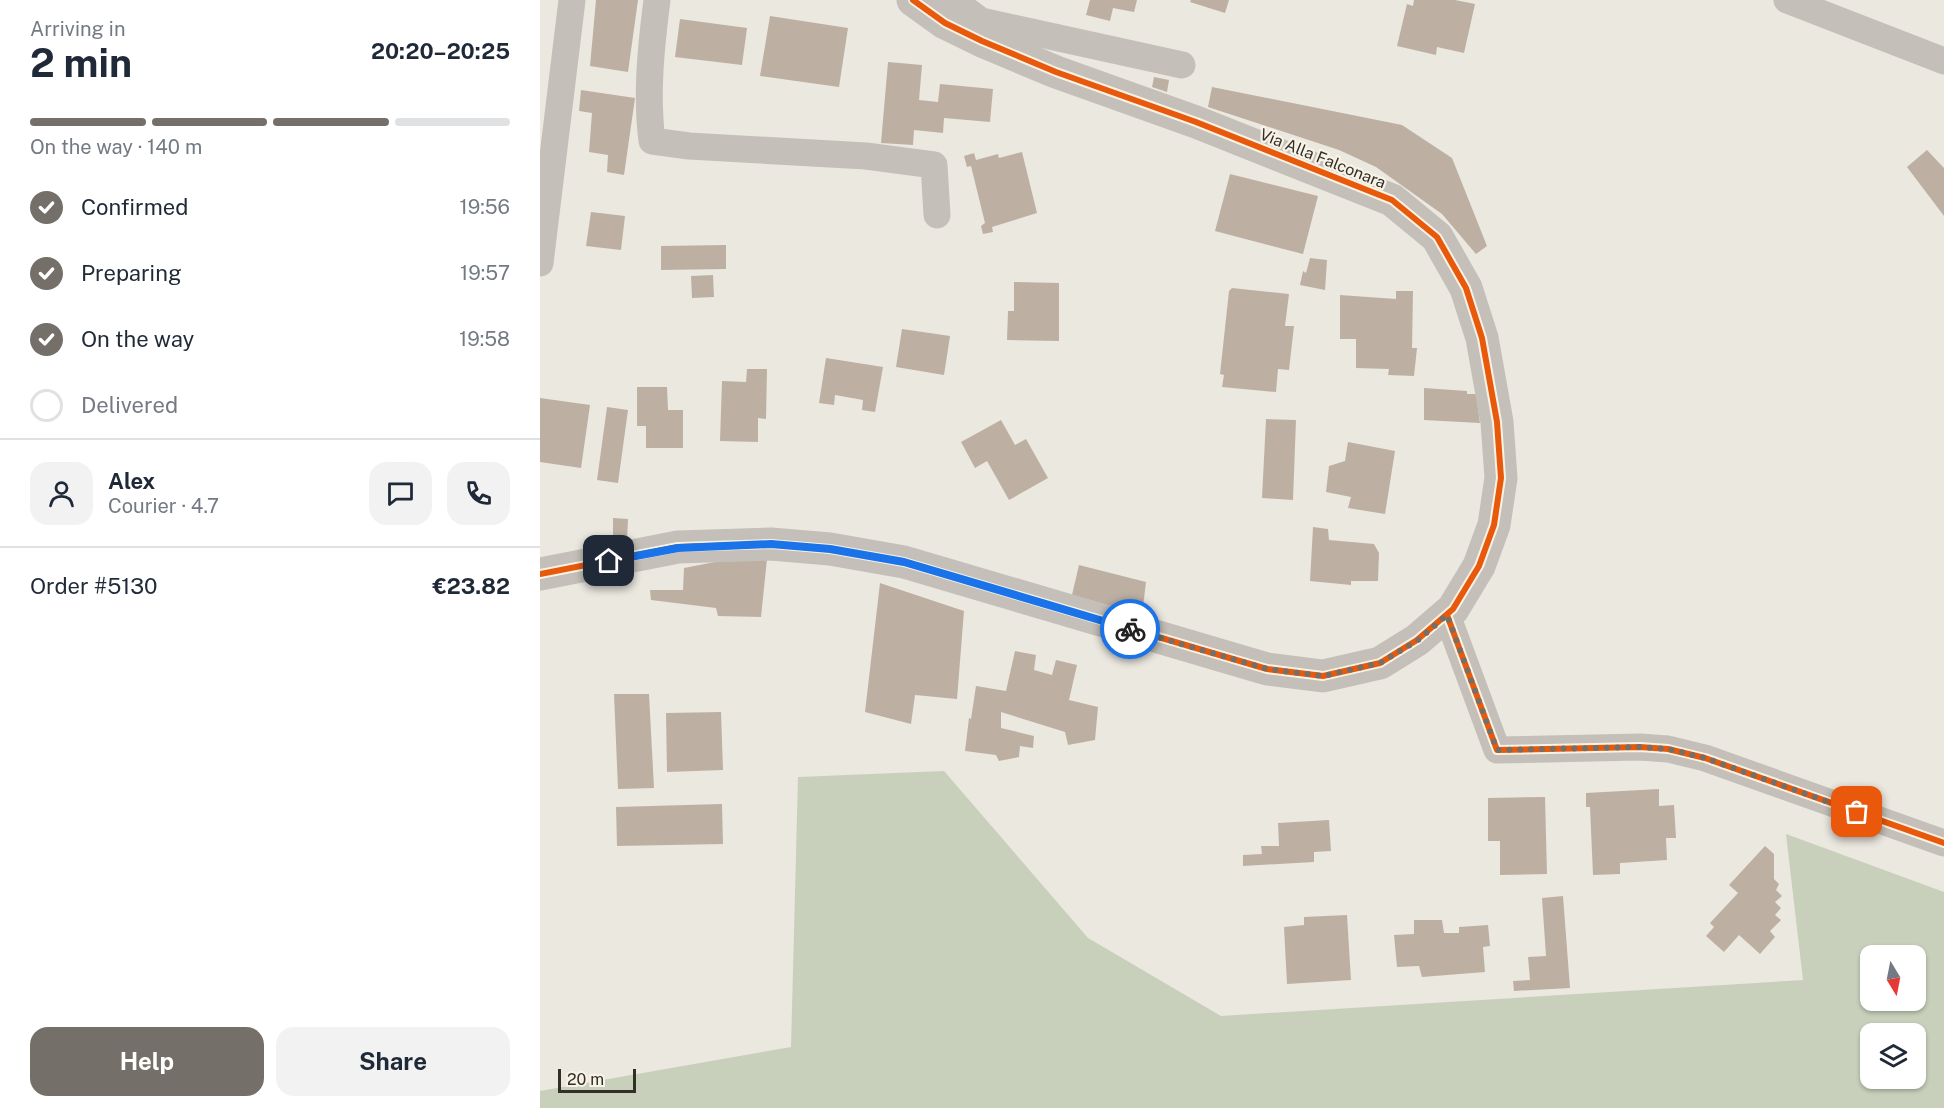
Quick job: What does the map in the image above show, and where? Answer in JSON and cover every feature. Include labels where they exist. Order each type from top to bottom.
[{"type":"street","points":[[540,264],[572,0]]},
{"type":"street","points":[[657,0],[651,48],[648,114],[652,141],[689,146],[866,156],[934,165],[937,215]]},
{"type":"street","name":"Via Alla Falconara","points":[[540,574],[678,548],[771,544],[830,549],[904,562],[1267,669],[1323,676],[1380,663],[1418,640],[1454,609],[1479,566],[1494,525],[1501,478],[1497,422],[1482,338],[1467,288],[1437,237],[1392,200],[1197,122],[1056,72],[981,41],[945,23],[917,0]]},
{"type":"street","points":[[953,0],[981,21],[1182,65]]},
{"type":"street","points":[[1787,0],[1944,61]]},
{"type":"street","points":[[1447,615],[1497,750],[1640,747],[1668,749],[1705,758],[1944,843]]},
{"type":"green space","points":[[944,771],[1088,938],[1221,1016],[1803,980],[1786,834],[1944,892],[1944,1108],[540,1108],[540,1091],[791,1047],[798,777]]},
{"type":"building","points":[[596,0],[638,0],[628,72],[590,66]]},
{"type":"building","points":[[1090,0],[1137,0],[1134,12],[1113,8],[1110,21],[1086,15]]},
{"type":"building","points":[[1191,0],[1229,0],[1225,13],[1190,2]]},
{"type":"building","points":[[1414,0],[1455,0],[1475,4],[1464,53],[1437,47],[1436,55],[1397,46],[1407,4],[1413,6]]},
{"type":"building","points":[[770,16],[848,28],[839,87],[760,76]]},
{"type":"building","points":[[680,19],[747,28],[742,65],[675,57]]},
{"type":"building","points":[[888,62],[922,65],[919,100],[938,102],[940,84],[993,89],[990,122],[944,118],[943,133],[914,130],[913,145],[881,143]]},
{"type":"building","points":[[1154,77],[1169,80],[1167,92],[1152,87]]},
{"type":"building","points":[[1212,87],[1402,125],[1452,158],[1487,246],[1476,254],[1442,214],[1376,167],[1339,150],[1208,107]]},
{"type":"building","points":[[581,90],[635,98],[624,175],[607,172],[608,155],[589,152],[592,113],[579,111]]},
{"type":"building","points":[[1927,150],[1944,168],[1944,216],[1907,167]]},
{"type":"building","points":[[1022,152],[1037,213],[992,227],[993,232],[983,234],[981,226],[985,223],[971,166],[967,167],[964,156],[974,153],[976,160],[998,154],[999,158]]},
{"type":"building","points":[[1230,174],[1318,196],[1303,254],[1215,231]]},
{"type":"building","points":[[591,212],[625,216],[621,250],[586,246]]},
{"type":"building","points":[[726,245],[726,269],[661,270],[661,246]]},
{"type":"building","points":[[1310,258],[1327,260],[1325,290],[1300,285],[1303,271],[1306,273]]},
{"type":"building","points":[[713,275],[714,297],[692,298],[691,276]]},
{"type":"building","points":[[1014,282],[1059,283],[1059,341],[1007,340],[1008,311],[1014,311]]},
{"type":"building","points":[[1232,288],[1289,294],[1285,326],[1294,326],[1289,370],[1278,369],[1276,392],[1222,387],[1224,375],[1220,374],[1229,291]]},
{"type":"building","points":[[1396,291],[1413,291],[1412,348],[1417,348],[1414,376],[1388,375],[1389,369],[1356,368],[1356,339],[1340,339],[1340,295],[1396,299]]},
{"type":"building","points":[[902,329],[950,336],[944,375],[896,367]]},
{"type":"building","points":[[826,358],[883,367],[875,412],[862,410],[863,400],[835,395],[834,405],[819,403]]},
{"type":"building","points":[[747,369],[767,369],[766,419],[758,418],[758,442],[720,441],[722,381],[746,382]]},
{"type":"building","points":[[637,387],[667,387],[668,410],[683,410],[683,448],[646,448],[646,426],[637,426]]},
{"type":"building","points":[[1424,388],[1467,391],[1467,394],[1476,394],[1480,423],[1424,420]]},
{"type":"building","points":[[540,398],[590,405],[581,468],[540,462]]},
{"type":"building","points":[[607,407],[628,410],[618,483],[597,480]]},
{"type":"building","points":[[1266,419],[1296,420],[1293,500],[1262,498]]},
{"type":"building","points":[[1001,420],[1015,445],[1026,439],[1048,478],[1009,500],[987,461],[975,468],[961,442]]},
{"type":"building","points":[[1348,442],[1395,451],[1385,514],[1348,508],[1351,497],[1326,492],[1329,466],[1345,461]]},
{"type":"building","points":[[613,518],[628,519],[627,540],[613,543]]},
{"type":"building","points":[[1313,527],[1328,529],[1329,540],[1374,544],[1379,553],[1378,581],[1351,581],[1351,585],[1310,581]]},
{"type":"building","points":[[767,559],[761,617],[718,616],[716,608],[651,600],[650,590],[683,590],[684,568],[715,562]]},
{"type":"building","points":[[1079,565],[1146,582],[1142,615],[1072,595]]},
{"type":"building","points":[[880,583],[964,611],[957,699],[915,695],[911,724],[865,712]]},
{"type":"building","points":[[1015,651],[1036,655],[1034,670],[1052,675],[1056,660],[1077,665],[1069,700],[1098,707],[1095,740],[1068,745],[1065,732],[1001,712],[1001,728],[1034,736],[1033,748],[1020,746],[1019,757],[999,761],[996,755],[965,751],[976,686],[1006,691]]},
{"type":"building","points":[[614,694],[649,694],[654,788],[618,789]]},
{"type":"building","points":[[721,712],[723,770],[667,772],[666,713]]},
{"type":"building","points":[[1659,789],[1659,806],[1674,805],[1676,838],[1666,838],[1667,860],[1620,863],[1620,874],[1593,875],[1590,807],[1586,807],[1586,793]]},
{"type":"building","points":[[1545,797],[1547,874],[1500,875],[1500,841],[1488,841],[1488,798]]},
{"type":"building","points":[[722,804],[723,844],[617,846],[616,807]]},
{"type":"building","points":[[1329,820],[1331,851],[1314,852],[1314,862],[1243,866],[1243,855],[1262,854],[1261,846],[1279,846],[1278,823]]},
{"type":"building","points":[[1765,846],[1774,854],[1774,879],[1779,884],[1776,890],[1782,896],[1775,902],[1781,908],[1775,915],[1781,920],[1770,931],[1775,937],[1760,954],[1739,935],[1724,952],[1706,936],[1714,927],[1710,923],[1738,893],[1729,885]]},
{"type":"building","points":[[1563,896],[1570,988],[1514,991],[1513,981],[1530,980],[1528,957],[1546,956],[1542,898]]},
{"type":"building","points":[[1347,915],[1351,980],[1287,984],[1284,927],[1304,925],[1304,917]]},
{"type":"building","points":[[1414,920],[1442,920],[1444,933],[1459,933],[1459,927],[1488,925],[1490,946],[1483,947],[1485,972],[1422,977],[1419,966],[1397,967],[1394,935],[1414,934]]},
{"type":"cycle path","points":[[540,574],[678,547],[771,544],[830,549],[904,562],[1267,669],[1323,676],[1380,663],[1417,640],[1453,609],[1479,566],[1494,525],[1501,478],[1497,422],[1482,338],[1466,288],[1437,237],[1392,200],[1196,122],[1056,72],[945,23],[913,0]]},
{"type":"cycle path","points":[[1447,615],[1497,750],[1640,747],[1668,749],[1705,758],[1944,843]]},
{"type":"way so far","points":[[1130,629],[1267,669],[1323,676],[1380,663],[1418,640],[1447,615],[1497,750],[1640,747],[1668,749],[1705,758],[1857,812]]},
{"type":"route","points":[[609,561],[678,548],[771,544],[830,549],[904,562],[1130,629]]}]
